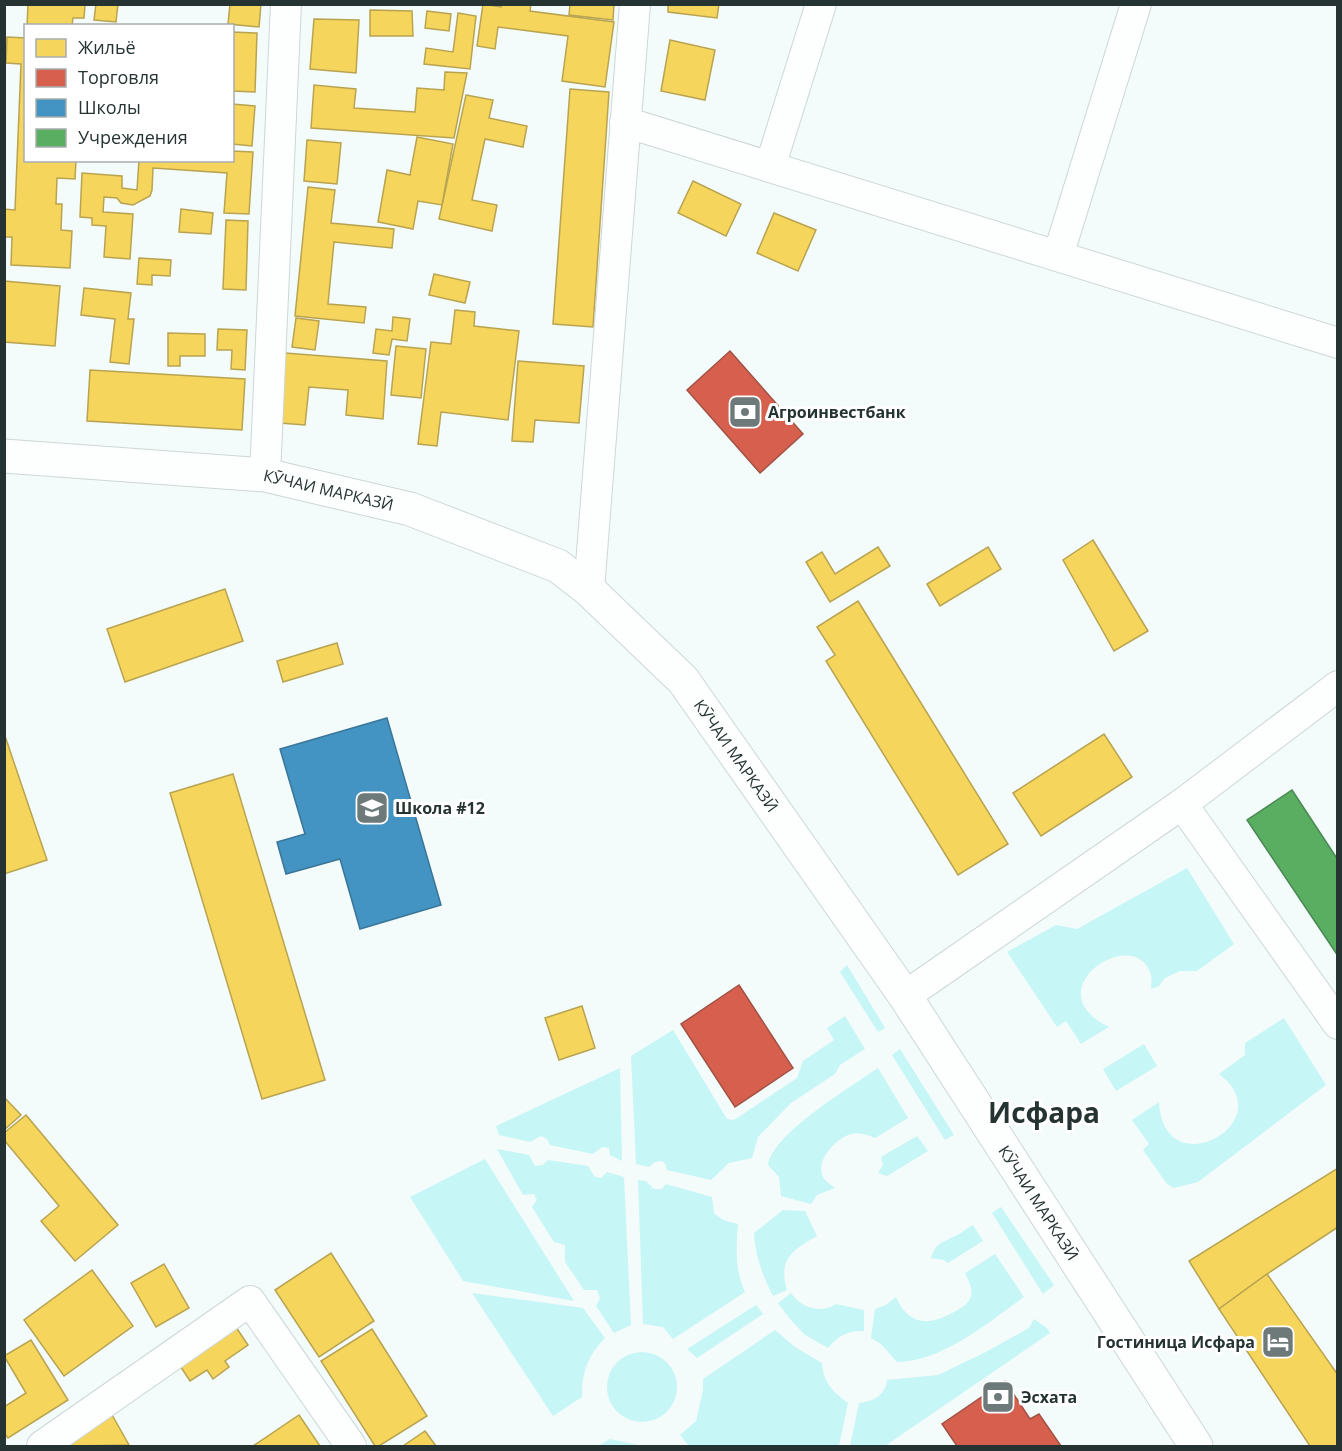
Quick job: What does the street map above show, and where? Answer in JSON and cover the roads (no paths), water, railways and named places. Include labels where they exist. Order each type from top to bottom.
[{"type":"main road","name":"КӮЧАИ МАРКАЗӢ","points":[[4,456],[265,475],[410,509],[558,566],[589,590],[683,680],[904,996],[1196,1446]]},
{"type":"street","points":[[265,475],[286,4]]},
{"type":"street","points":[[589,590],[634,4]]},
{"type":"street","points":[[770,167],[820,4]]},
{"type":"street","points":[[1058,256],[1136,4]]},
{"type":"street","points":[[625,122],[1338,343]]},
{"type":"street","points":[[904,996],[1182,804],[1338,686]]},
{"type":"street","points":[[1182,804],[1338,1024]]},
{"type":"street","points":[[42,1446],[250,1301],[351,1446]]},
{"type":"place","name":"Агроинвестбанк","points":[[745,412]]},
{"type":"place","name":"Школа #12","points":[[372,808]]},
{"type":"place","name":"Гостиница Исфара","points":[[1278,1342]]},
{"type":"place","name":"Эсхата","points":[[998,1397]]},
{"type":"district","name":"Исфара","points":[[1044,1112]]}]
